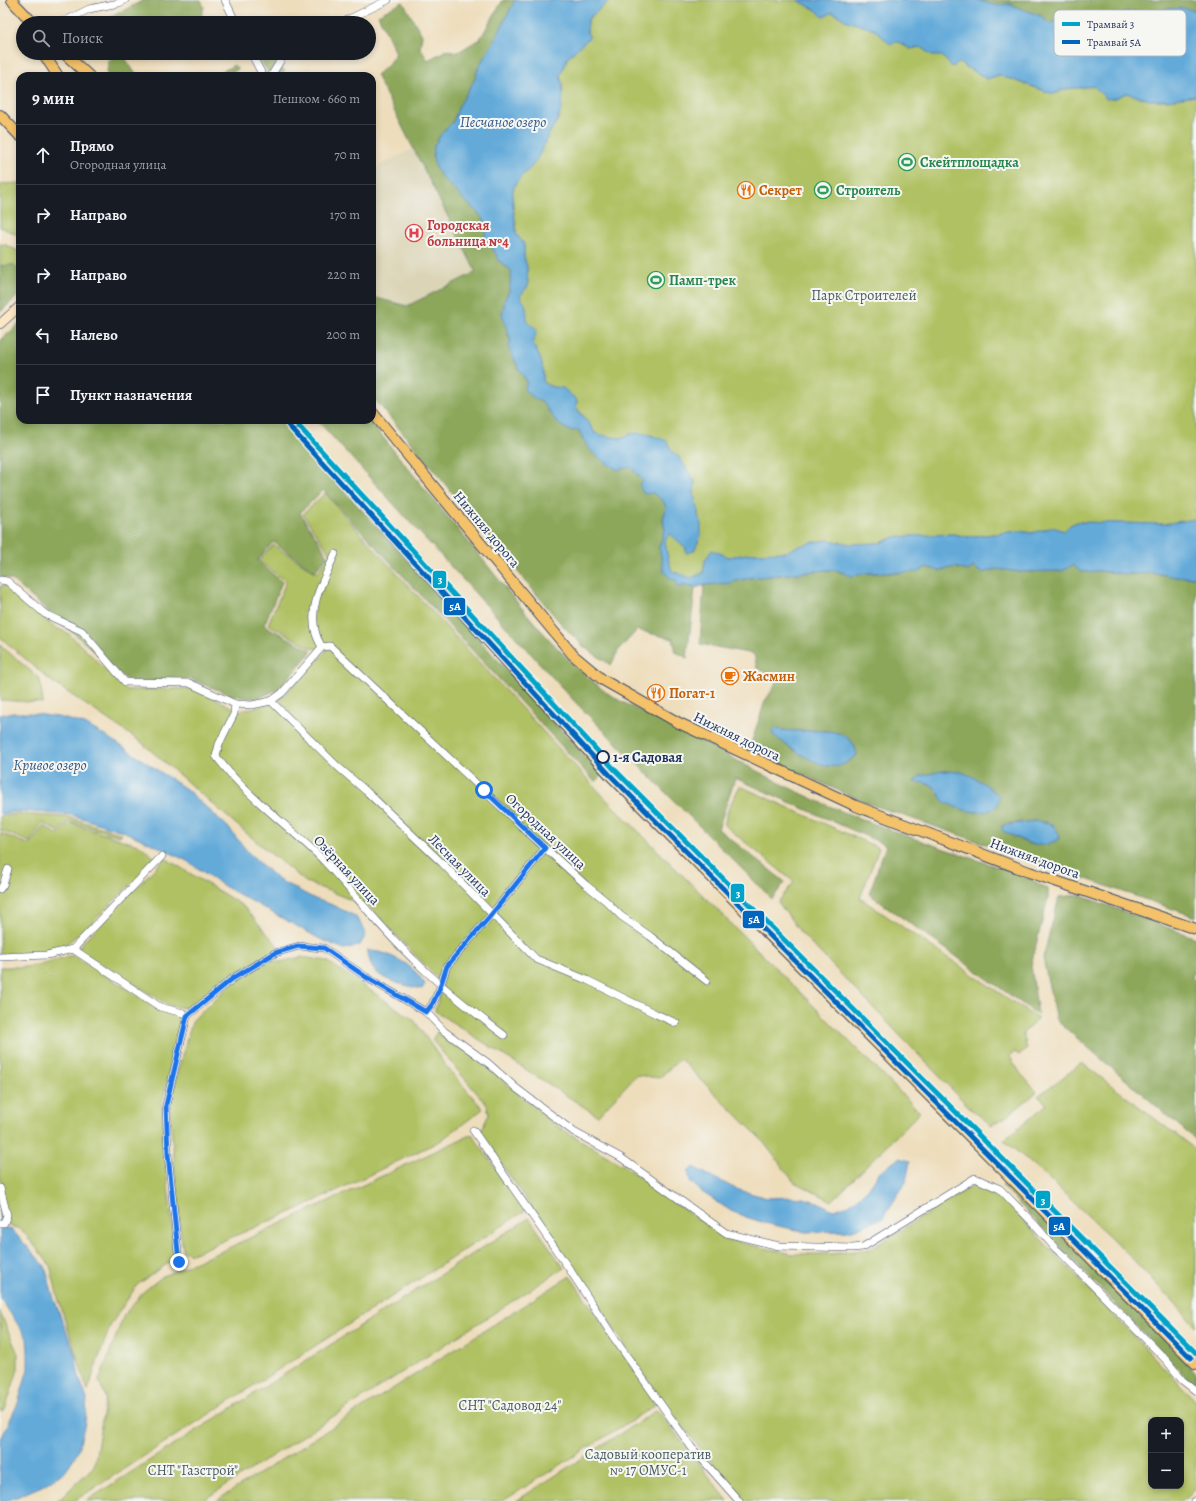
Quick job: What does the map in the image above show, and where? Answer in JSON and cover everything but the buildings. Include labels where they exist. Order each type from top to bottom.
[{"type":"main road","points":[[14,2],[21,16]]},
{"type":"main road","points":[[14,2],[27,16]]},
{"type":"main road","points":[[48,60],[55,72]]},
{"type":"main road","points":[[72,60],[85,72]]},
{"type":"main road","points":[[0,115],[16,132]]},
{"type":"main road","points":[[0,324],[16,310]]},
{"type":"main road","name":"Нижняя дорога","points":[[376,417],[573,655],[603,680],[679,723],[856,806],[1029,872],[1196,929]]},
{"type":"main road","points":[[291,424],[610,775],[1196,1364]]},
{"type":"street","points":[[75,16],[89,9],[119,3],[125,0]]},
{"type":"street","points":[[225,0],[233,16]]},
{"type":"street","points":[[355,16],[388,0]]},
{"type":"street","points":[[255,60],[261,72]]},
{"type":"street","points":[[273,72],[281,60]]},
{"type":"street","points":[[0,580],[7,581],[45,614],[82,631],[125,682],[189,684],[235,704],[252,705],[271,701],[282,693],[322,647],[315,630],[315,599],[335,554]]},
{"type":"street","name":"Огородная улица","points":[[322,647],[330,646],[545,848],[621,916],[650,936],[707,981]]},
{"type":"street","name":"Лесная улица","points":[[271,701],[337,766],[366,791],[442,863],[491,915],[536,959],[587,980],[676,1023]]},
{"type":"street","name":"Озёрная улица","points":[[235,704],[234,714],[219,744],[216,756],[226,770],[251,796],[324,862],[412,958],[455,998],[504,1035]]},
{"type":"street","points":[[426,1012],[432,1005],[439,990],[447,966],[491,915],[545,848]]},
{"type":"street","points":[[0,957],[47,955],[73,949],[162,856]]},
{"type":"street","points":[[0,889],[3,885],[8,869]]},
{"type":"street","points":[[179,1262],[168,1154],[166,1105],[187,1016],[232,979],[275,953],[298,946],[324,948],[366,977],[426,1012],[444,1031],[488,1063],[516,1088],[574,1132],[620,1157],[726,1234],[779,1246],[863,1247],[975,1178],[1000,1189],[1055,1248],[1167,1361],[1182,1380],[1196,1391]]},
{"type":"street","points":[[73,949],[160,1007],[183,1013],[187,1016]]},
{"type":"street","points":[[473,1130],[570,1270],[614,1338],[687,1442],[739,1501]]},
{"type":"street","points":[[0,1188],[7,1215],[4,1223],[0,1223]]},
{"type":"shaded area","name":"Городская больница №4","points":[[413,149],[476,272],[406,306],[376,298],[376,167]]},
{"type":"green space","points":[[144,0],[201,0],[204,7],[201,16],[113,16]]},
{"type":"green space","points":[[503,0],[515,0],[495,40],[479,66],[475,79],[459,106],[453,122],[441,134],[434,146],[433,157],[436,168],[443,179],[482,217],[488,226],[484,237],[496,254],[498,260],[512,271],[509,291],[504,301],[502,313],[518,367],[535,399],[542,402],[550,412],[579,430],[583,440],[631,467],[664,502],[666,508],[663,520],[665,530],[659,547],[670,578],[677,581],[676,586],[688,586],[695,588],[687,658],[676,652],[673,639],[637,630],[618,651],[611,665],[584,647],[563,626],[376,401],[376,298],[407,306],[476,272],[376,75],[386,67],[396,53],[378,15],[403,2],[422,35],[420,48],[428,60],[447,50],[458,52],[480,39]]},
{"type":"green space","name":"Парк Строителей","points":[[610,0],[797,0],[816,10],[823,17],[833,12],[845,20],[875,30],[891,44],[897,41],[910,49],[920,47],[933,56],[942,55],[952,67],[959,63],[987,79],[999,75],[1054,94],[1066,89],[1094,86],[1116,98],[1126,93],[1150,100],[1166,100],[1196,96],[1196,519],[1163,524],[1077,522],[1070,525],[1064,531],[1052,527],[1032,533],[1019,531],[968,537],[953,534],[895,537],[880,543],[851,544],[828,540],[796,547],[787,552],[753,553],[729,557],[712,550],[705,560],[703,573],[691,578],[672,571],[665,541],[670,533],[686,548],[686,553],[701,521],[698,516],[698,508],[694,496],[695,481],[678,456],[652,435],[629,434],[624,438],[607,437],[595,433],[587,420],[573,403],[562,393],[543,381],[541,362],[533,345],[535,337],[526,319],[526,307],[520,296],[528,286],[527,267],[524,256],[524,244],[516,234],[512,192],[518,178],[534,163],[559,118],[563,84],[560,76],[568,57],[589,37],[587,33],[588,19]]},
{"type":"green space","points":[[978,0],[1196,0],[1196,11],[1183,8],[1154,10],[1054,10],[1054,22],[1050,24],[1041,16],[1009,4],[994,5]]},
{"type":"green space","points":[[108,60],[126,60],[134,72],[107,72]]},
{"type":"green space","points":[[260,60],[272,60],[285,71],[284,72],[268,72]]},
{"type":"green space","points":[[234,65],[238,69],[233,72],[221,72]]},
{"type":"green space","points":[[16,183],[16,234],[0,227],[0,184]]},
{"type":"green space","points":[[0,244],[16,250],[16,267],[14,265],[0,266]]},
{"type":"green space","points":[[14,265],[16,267],[16,298],[0,312],[0,266]]},
{"type":"green space","points":[[16,327],[16,424],[284,424],[602,775],[595,782],[323,490],[300,513],[327,556],[315,571],[273,542],[257,561],[282,582],[264,625],[312,651],[279,689],[256,699],[234,696],[190,679],[134,686],[12,580],[0,577],[0,341]]},
{"type":"green space","points":[[321,424],[372,424],[510,594],[552,642],[582,672],[608,693],[630,706],[685,732],[811,798],[853,816],[902,834],[1027,877],[1048,889],[1048,898],[1031,965],[1038,1015],[869,894],[886,845],[735,778],[718,829],[785,882],[772,899],[576,703]]},
{"type":"green space","points":[[325,493],[378,553],[604,797],[920,1112],[832,1201],[794,1182],[761,1139],[680,1059],[659,1078],[636,1075],[598,1116],[435,1011],[443,984],[369,907],[306,882],[259,844],[141,742],[51,681],[0,637],[0,586],[8,586],[54,627],[68,633],[127,690],[195,688],[239,711],[277,702],[327,650],[311,648],[268,624],[286,582],[259,561],[273,545],[317,573],[330,554],[303,514]]},
{"type":"green space","points":[[1073,565],[1081,572],[1100,571],[1126,574],[1156,573],[1175,577],[1196,577],[1196,917],[870,804],[749,750],[765,701],[773,689],[777,679],[757,668],[754,654],[700,644],[704,585],[729,583],[749,578],[826,570],[836,570],[851,576],[866,573],[900,573],[926,567],[940,571],[954,567],[968,571],[973,567],[982,573],[997,569],[1020,572],[1062,571]],"holes":[[[783,730],[820,730],[839,734],[847,737],[853,743],[857,755],[847,762],[826,765],[800,754],[787,746],[783,742]],[[942,771],[961,772],[992,790],[999,796],[976,812],[957,807],[944,801],[933,787],[923,782],[914,782],[921,776]],[[1034,821],[1048,822],[1048,845],[1028,844],[1003,831],[1004,824]]]},
{"type":"green space","points":[[0,645],[40,679],[43,703],[0,700]]},
{"type":"green space","points":[[740,786],[879,848],[860,898],[1038,1019],[1023,1033],[1027,1049],[1020,1055],[1014,1052],[1010,1057],[1021,1074],[1037,1092],[1006,1117],[991,1125],[970,1108],[801,933],[778,902],[794,882],[724,825],[729,807]]},
{"type":"green space","points":[[18,814],[68,817],[122,834],[119,836],[69,821],[58,831],[42,823],[30,842],[0,830],[0,816]]},
{"type":"green space","points":[[70,823],[141,846],[156,859],[89,926],[62,947],[37,955],[0,955],[0,833],[30,845],[43,826],[57,834]]},
{"type":"green space","points":[[165,858],[243,906],[278,946],[272,952],[224,980],[193,1009],[170,1006],[78,950],[81,944]]},
{"type":"green space","points":[[1079,895],[1196,938],[1196,961],[1192,978],[1196,981],[1196,1140],[1056,1020],[1043,958],[1059,897]]},
{"type":"green space","points":[[73,955],[165,1013],[176,1014],[182,1018],[162,1103],[165,1159],[176,1259],[137,1285],[111,1324],[88,1391],[58,1298],[50,1265],[21,1229],[0,1223],[0,967],[29,967]]},
{"type":"green space","points":[[302,957],[327,961],[414,1020],[445,1065],[483,1109],[440,1141],[296,1210],[192,1254],[183,1251],[169,1103],[193,1020],[229,986],[271,960],[280,962]]},
{"type":"green space","points":[[437,1032],[471,1054],[557,1126],[627,1168],[727,1240],[793,1254],[831,1254],[870,1249],[974,1185],[994,1190],[1196,1401],[1196,1489],[1184,1501],[743,1501],[662,1401],[580,1277],[480,1133],[489,1114],[487,1105],[432,1040]]},
{"type":"green space","points":[[1082,1063],[1196,1150],[1196,1326],[1125,1251],[1048,1178],[1004,1140],[1047,1104],[1038,1096]]},
{"type":"green space","points":[[472,1134],[525,1211],[74,1501],[56,1501],[94,1466],[106,1397],[99,1381],[124,1315],[143,1292],[163,1276],[224,1250]]},
{"type":"green space","points":[[1007,1180],[1196,1372],[1196,1388],[1002,1186]]},
{"type":"green space","name":"СНТ \"Газстрой\"","points":[[529,1218],[564,1268],[202,1501],[86,1501]]},
{"type":"green space","name":"СНТ \"Садовод 24\"","points":[[570,1276],[653,1398],[654,1406],[503,1501],[216,1501]]},
{"type":"green space","points":[[0,1312],[18,1354],[18,1369],[5,1410],[0,1411]]},
{"type":"green space","name":"Садовый кооператив № 17 ОМУС-1","points":[[657,1410],[728,1501],[516,1501]]},
{"type":"water","name":"Песчаное озеро","points":[[515,0],[610,0],[588,19],[587,33],[590,37],[568,57],[560,76],[563,97],[560,113],[537,159],[519,179],[513,191],[512,201],[516,223],[516,234],[524,244],[524,256],[527,267],[528,286],[520,296],[526,306],[528,322],[537,329],[533,345],[541,362],[543,381],[547,386],[563,388],[577,400],[576,408],[595,433],[609,437],[623,438],[630,434],[640,433],[667,441],[671,450],[678,456],[695,481],[694,496],[698,508],[698,516],[701,521],[701,536],[694,551],[686,553],[686,548],[670,534],[665,541],[672,571],[691,578],[703,573],[705,560],[712,550],[729,557],[753,553],[787,552],[796,547],[828,540],[851,544],[880,543],[895,537],[953,534],[968,537],[1019,531],[1032,533],[1053,527],[1064,531],[1070,525],[1077,522],[1163,524],[1196,519],[1196,577],[1175,577],[1156,573],[1126,574],[1100,571],[1081,572],[1073,565],[1062,571],[1020,572],[997,569],[982,573],[973,567],[968,571],[954,567],[940,571],[926,567],[918,572],[866,573],[851,576],[836,570],[826,570],[749,578],[729,583],[704,585],[695,588],[688,586],[676,586],[677,581],[670,578],[664,571],[659,547],[665,530],[663,520],[666,508],[664,502],[653,493],[644,494],[639,485],[643,481],[631,467],[617,470],[599,458],[586,444],[579,430],[570,431],[558,424],[542,402],[535,399],[524,390],[527,382],[508,346],[511,342],[502,313],[504,301],[509,291],[512,271],[498,260],[496,254],[484,237],[488,226],[482,217],[443,179],[436,168],[433,157],[434,146],[441,134],[453,122],[459,106],[475,79],[479,66],[495,40]]},
{"type":"water","points":[[797,0],[978,0],[994,5],[1009,4],[1041,16],[1050,24],[1054,22],[1054,56],[1186,56],[1186,10],[1154,10],[1183,8],[1196,11],[1196,96],[1166,100],[1150,100],[1126,93],[1116,98],[1106,99],[1094,86],[1066,89],[1054,94],[999,75],[987,79],[959,63],[952,67],[942,56],[933,56],[920,47],[910,49],[897,41],[891,45],[875,30],[845,20],[833,12],[823,17],[816,10]]},
{"type":"water","name":"Кривое озеро","points":[[30,713],[58,717],[85,724],[120,745],[186,789],[227,826],[248,852],[277,879],[315,899],[330,904],[355,916],[366,935],[360,945],[344,949],[320,939],[224,886],[187,861],[125,832],[72,815],[22,811],[0,814],[0,715]]},
{"type":"water","points":[[774,728],[790,731],[824,731],[841,734],[848,738],[854,745],[857,755],[842,765],[825,765],[815,762],[805,757],[773,735],[772,731]]},
{"type":"water","points":[[942,771],[961,772],[985,784],[999,796],[997,804],[992,809],[985,812],[966,810],[948,804],[942,800],[934,787],[924,783],[913,782],[921,776]]},
{"type":"water","points":[[1034,821],[1053,826],[1058,831],[1060,836],[1058,840],[1045,845],[1032,844],[1003,831],[1001,826]]},
{"type":"water","points":[[367,950],[383,953],[407,964],[425,984],[422,989],[397,983],[380,975],[372,967]]},
{"type":"water","points":[[899,1158],[910,1161],[906,1182],[883,1218],[850,1231],[805,1232],[746,1217],[731,1211],[702,1192],[690,1181],[688,1171],[693,1167],[736,1189],[767,1198],[803,1198],[818,1202],[833,1210],[849,1205],[868,1189],[878,1174]]},
{"type":"water","points":[[0,1227],[12,1230],[45,1266],[54,1299],[75,1354],[79,1377],[87,1399],[85,1423],[78,1451],[66,1471],[42,1486],[7,1501],[0,1501],[0,1441],[18,1403],[28,1369],[28,1353],[27,1338],[0,1298]]},
{"type":"tram line","name":"3","points":[[297,424],[615,770],[1196,1353]]},
{"type":"tram line","name":"5А","points":[[288,425],[610,775],[1191,1358]]},
{"type":"place","name":"Скейтплощадка","points":[[907,162]]},
{"type":"place","name":"Секрет","points":[[746,190]]},
{"type":"place","name":"Строитель","points":[[823,190]]},
{"type":"place","name":"Городская больница №4","points":[[414,233]]},
{"type":"place","name":"Памп-трек","points":[[656,280]]},
{"type":"place","name":"Жасмин","points":[[730,676]]},
{"type":"place","name":"Погат-1","points":[[656,693]]},
{"type":"place","name":"1-я Садовая","points":[[603,757]]},
{"type":"route","points":[[179,1262],[168,1154],[166,1105],[187,1016],[232,979],[275,953],[298,946],[324,948],[366,977],[426,1012],[432,1005],[439,990],[447,966],[491,915],[545,848],[484,790]]}]
